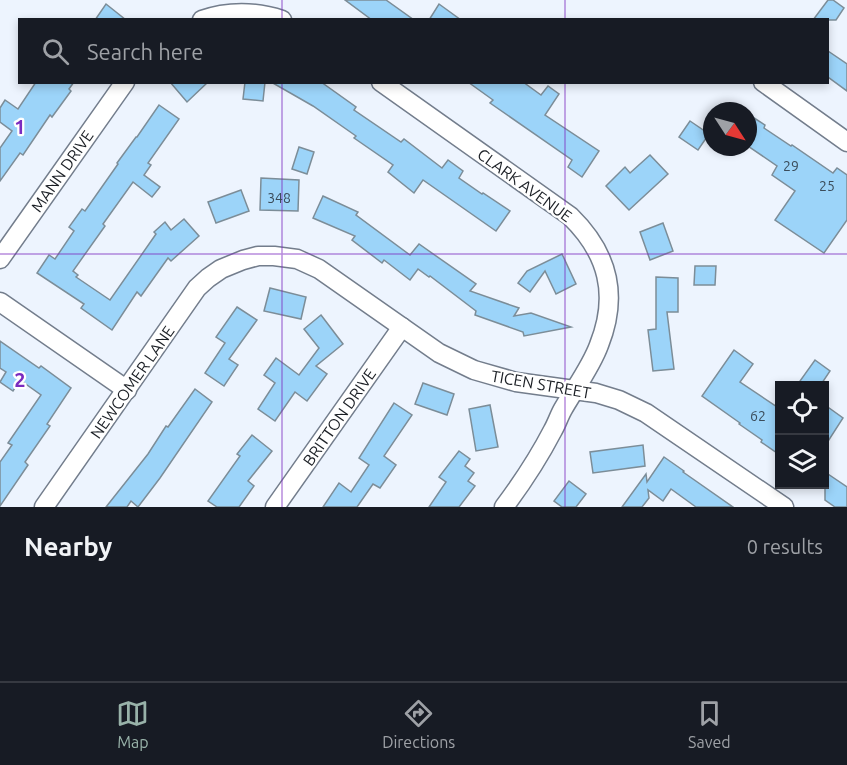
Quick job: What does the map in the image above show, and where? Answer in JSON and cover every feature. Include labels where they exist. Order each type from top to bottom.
[{"type":"street","points":[[208,18],[250,7],[277,18]]},
{"type":"street","name":"MANN DRIVE","points":[[0,259],[124,84]]},
{"type":"street","name":"CLARK AVENUE","points":[[384,84],[565,212],[590,237],[603,264],[607,280],[609,310],[599,347],[536,460],[504,507]]},
{"type":"street","points":[[766,84],[847,142]]},
{"type":"street","name":"TICEN STREET","points":[[228,266],[258,256],[297,259],[319,269],[447,357],[504,380],[604,395],[646,413],[784,507]]},
{"type":"street","name":"NEWCOMER LANE","points":[[44,507],[197,288],[228,266]]},
{"type":"street","points":[[0,302],[127,390]]},
{"type":"street","name":"BRITTON DRIVE","points":[[275,507],[402,327]]},
{"type":"building","points":[[345,0],[386,0],[411,18],[369,18]]},
{"type":"building","points":[[828,0],[833,0],[844,8],[836,20],[814,18]]},
{"type":"building","points":[[106,4],[124,18],[96,18]]},
{"type":"building","points":[[439,4],[458,18],[430,18]]},
{"type":"building","points":[[829,52],[847,64],[847,91],[829,78]]},
{"type":"building","points":[[35,84],[73,84],[69,89],[71,91],[52,117],[50,115],[23,155],[20,153],[0,181],[0,148],[12,131],[0,122],[0,108],[5,100],[18,109]]},
{"type":"building","points":[[172,84],[206,84],[187,102]]},
{"type":"building","points":[[245,84],[265,84],[263,101],[243,99]]},
{"type":"building","points":[[274,84],[324,84],[356,107],[354,110],[401,142],[404,139],[442,168],[448,160],[463,171],[459,178],[510,211],[496,231],[423,180],[414,193],[388,172],[393,165],[313,106]]},
{"type":"building","points":[[471,84],[526,84],[541,95],[548,86],[559,94],[545,115],[599,151],[582,177],[568,167],[572,160],[490,103],[493,100]]},
{"type":"building","points":[[159,105],[179,119],[148,163],[151,165],[144,175],[160,187],[152,197],[133,182],[73,271],[78,275],[76,277],[110,300],[156,234],[154,232],[165,222],[171,230],[184,219],[199,236],[171,261],[168,258],[141,296],[137,292],[112,330],[81,308],[84,304],[37,273],[49,255],[55,259],[74,231],[69,227],[82,209],[85,211]]},
{"type":"building","points":[[757,120],[765,125],[764,128],[833,173],[837,168],[847,175],[847,220],[824,253],[775,220],[795,191],[772,175],[777,166],[757,152]]},
{"type":"building","points":[[690,121],[703,130],[703,143],[698,150],[679,137]]},
{"type":"building","points":[[299,147],[314,152],[307,174],[292,169]]},
{"type":"building","points":[[650,155],[668,174],[629,210],[606,186],[625,167],[630,173]]},
{"type":"building","points":[[261,178],[299,180],[298,211],[260,210]]},
{"type":"building","points":[[241,190],[249,211],[216,223],[208,202]]},
{"type":"building","points":[[323,196],[358,212],[356,215],[410,255],[419,244],[476,284],[470,291],[519,308],[514,316],[531,313],[571,327],[524,336],[523,332],[475,315],[476,311],[430,276],[418,269],[410,280],[384,260],[382,263],[352,240],[355,236],[313,218]]},
{"type":"building","points":[[663,223],[673,251],[650,260],[640,232]]},
{"type":"building","points":[[562,254],[576,284],[556,294],[545,271],[530,292],[518,283],[527,271]]},
{"type":"building","points":[[695,266],[716,266],[715,285],[694,285]]},
{"type":"building","points":[[656,277],[678,278],[678,312],[667,312],[674,369],[653,371],[648,330],[656,329]]},
{"type":"building","points":[[270,288],[306,297],[301,319],[264,311]]},
{"type":"building","points":[[237,307],[257,320],[229,359],[238,365],[224,386],[205,373],[225,343],[216,337]]},
{"type":"building","points":[[321,315],[343,344],[316,366],[327,374],[307,401],[295,392],[275,421],[258,409],[275,383],[264,375],[276,358],[299,375],[319,348],[304,329]]},
{"type":"building","points":[[0,341],[71,388],[47,424],[50,426],[25,462],[28,465],[0,506],[0,462],[12,445],[8,443],[41,395],[20,380],[13,391],[0,382],[6,372],[0,368]]},
{"type":"building","points":[[734,350],[753,364],[740,382],[775,406],[775,452],[740,423],[702,396]]},
{"type":"building","points":[[815,360],[830,371],[823,381],[800,381]]},
{"type":"building","points":[[423,383],[454,394],[447,415],[415,404]]},
{"type":"building","points":[[195,389],[212,402],[160,478],[138,507],[131,501],[127,507],[106,507],[148,454],[166,426],[168,427]]},
{"type":"building","points":[[394,403],[412,415],[384,456],[396,465],[380,488],[373,484],[357,507],[323,507],[339,483],[351,492],[369,465],[359,458]]},
{"type":"building","points":[[490,405],[498,447],[476,451],[469,409]]},
{"type":"building","points":[[829,408],[843,418],[829,440]]},
{"type":"building","points":[[252,435],[272,451],[248,481],[254,486],[239,507],[217,507],[208,501],[240,456],[237,454]]},
{"type":"building","points":[[643,445],[645,466],[593,473],[590,452]]},
{"type":"building","points":[[459,451],[470,459],[465,466],[474,473],[468,481],[475,486],[459,507],[429,507],[446,482],[439,477]]},
{"type":"building","points":[[664,457],[733,507],[696,507],[671,489],[663,501],[648,490],[649,498],[642,507],[622,507],[646,474],[647,482]]},
{"type":"building","points":[[829,475],[847,487],[847,507],[835,507],[825,500],[825,489],[829,489]]},
{"type":"building","points":[[569,481],[586,494],[576,507],[562,507],[554,501]]}]
